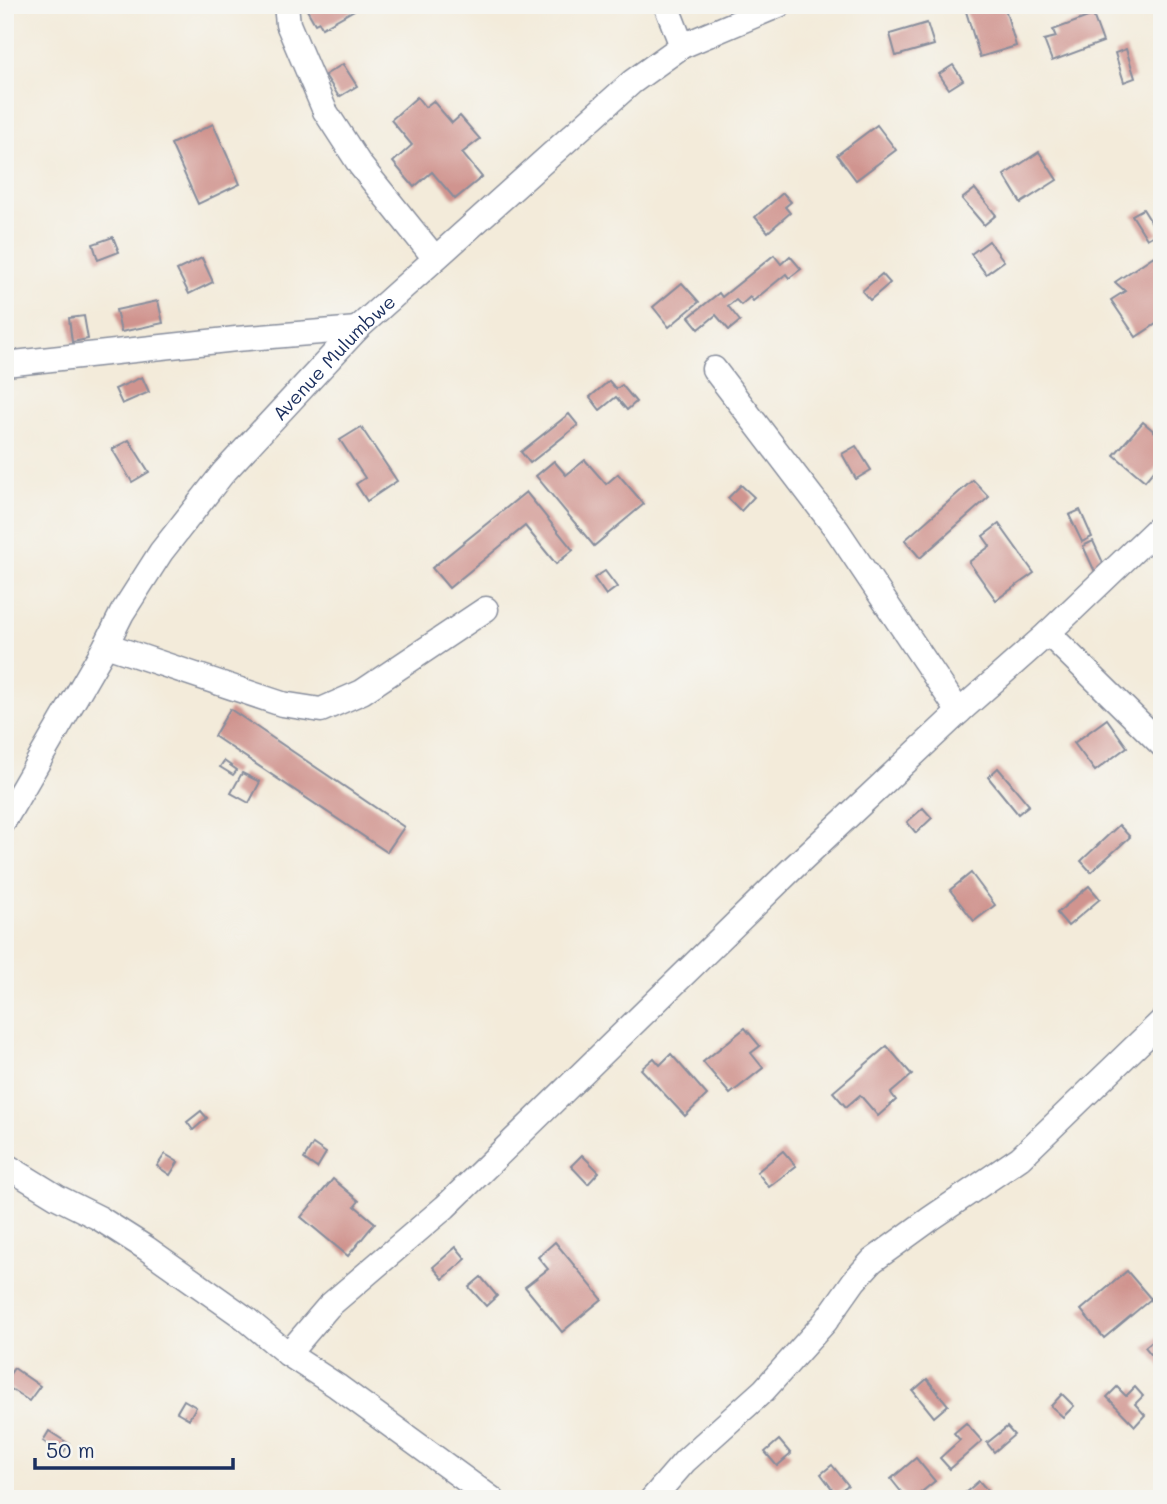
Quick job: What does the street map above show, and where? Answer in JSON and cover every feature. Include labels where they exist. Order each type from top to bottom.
[{"type":"street","points":[[286,5],[288,24],[325,111],[360,165],[435,257]]},
{"type":"street","points":[[666,5],[682,46]]},
{"type":"street","name":"Avenue Mulumbwe","points":[[5,820],[122,613],[161,552],[249,443],[357,328],[632,82],[682,46],[779,5]]},
{"type":"street","points":[[5,364],[357,328]]},
{"type":"street","points":[[714,369],[837,530],[959,712]]},
{"type":"street","points":[[288,1354],[329,1307],[454,1198],[794,867],[959,712],[1048,634],[1162,524]]},
{"type":"street","points":[[106,645],[282,704],[321,710],[362,692],[486,609]]},
{"type":"street","points":[[1048,634],[1162,745]]},
{"type":"street","points":[[652,1499],[685,1461],[764,1390],[824,1322],[872,1261],[1020,1158],[1162,1021]]},
{"type":"street","points":[[5,1165],[146,1248],[245,1318],[288,1354],[337,1386],[492,1499]]},
{"type":"building","points":[[311,5],[352,5],[354,10],[322,28],[319,22],[315,24],[306,8]]},
{"type":"building","points":[[964,5],[1004,5],[1016,46],[980,57]]},
{"type":"building","points":[[1093,15],[1103,42],[1052,61],[1044,40],[1056,37],[1053,30]]},
{"type":"building","points":[[927,23],[934,45],[896,56],[890,34]]},
{"type":"building","points":[[1126,49],[1135,78],[1124,82],[1115,53]]},
{"type":"building","points":[[343,64],[357,86],[339,97],[325,75]]},
{"type":"building","points":[[953,65],[963,80],[949,89],[939,74]]},
{"type":"building","points":[[417,97],[425,107],[433,101],[452,123],[460,116],[480,139],[462,153],[482,177],[455,199],[432,172],[414,187],[393,162],[412,145],[391,120]]},
{"type":"building","points":[[213,124],[240,184],[198,204],[171,144]]},
{"type":"building","points":[[877,125],[896,150],[856,180],[837,155]]},
{"type":"building","points":[[1039,152],[1057,180],[1021,203],[1004,175]]},
{"type":"building","points":[[975,189],[996,215],[984,225],[962,199]]},
{"type":"building","points":[[783,193],[791,202],[785,207],[790,213],[768,232],[755,217]]},
{"type":"building","points":[[1143,209],[1158,233],[1147,239],[1132,215]]},
{"type":"building","points":[[113,237],[119,252],[98,260],[93,244]]},
{"type":"building","points":[[989,241],[1004,261],[986,274],[971,254]]},
{"type":"building","points":[[774,255],[781,264],[790,256],[801,269],[789,278],[786,274],[753,301],[750,297],[741,305],[736,300],[728,306],[740,321],[729,330],[716,315],[699,329],[689,317],[719,293],[722,297]]},
{"type":"building","points":[[1154,256],[1162,268],[1162,320],[1136,337],[1111,300],[1125,291],[1115,282]]},
{"type":"building","points":[[202,258],[213,282],[189,294],[177,270]]},
{"type":"building","points":[[882,274],[890,283],[870,300],[862,291]]},
{"type":"building","points":[[682,283],[699,302],[669,327],[653,307]]},
{"type":"building","points":[[158,301],[163,323],[121,332],[116,310]]},
{"type":"building","points":[[84,316],[88,339],[72,342],[69,318]]},
{"type":"building","points":[[142,377],[149,392],[122,404],[115,389]]},
{"type":"building","points":[[609,381],[616,389],[622,385],[636,402],[627,410],[616,397],[600,410],[590,397]]},
{"type":"building","points":[[569,414],[578,425],[530,463],[521,452]]},
{"type":"building","points":[[1143,422],[1162,438],[1162,461],[1145,481],[1114,455]]},
{"type":"building","points":[[361,427],[397,481],[367,501],[356,484],[365,478],[340,440]]},
{"type":"building","points":[[129,440],[149,472],[132,482],[112,449]]},
{"type":"building","points":[[856,446],[871,470],[856,479],[842,454]]},
{"type":"building","points":[[585,460],[606,484],[618,474],[644,504],[594,546],[536,476],[554,461],[566,475]]},
{"type":"building","points":[[973,480],[989,497],[920,558],[905,540]]},
{"type":"building","points":[[741,485],[754,497],[741,511],[728,498]]},
{"type":"building","points":[[526,492],[573,550],[556,564],[525,526],[449,588],[432,568]]},
{"type":"building","points":[[1080,510],[1092,537],[1082,542],[1069,515]]},
{"type":"building","points":[[999,524],[1034,573],[996,600],[969,562],[990,546],[983,536]]},
{"type":"building","points":[[1093,541],[1105,567],[1095,572],[1083,546]]},
{"type":"building","points":[[605,571],[617,587],[606,595],[594,578]]},
{"type":"building","points":[[230,709],[404,827],[387,852],[214,736]]},
{"type":"building","points":[[1107,719],[1127,747],[1095,771],[1074,743]]},
{"type":"building","points":[[224,761],[237,770],[233,775],[220,767]]},
{"type":"building","points":[[998,768],[1029,805],[1018,814],[988,777]]},
{"type":"building","points":[[242,773],[260,782],[249,803],[231,793]]},
{"type":"building","points":[[923,808],[932,818],[916,833],[907,822]]},
{"type":"building","points":[[1119,825],[1130,837],[1091,872],[1081,861]]},
{"type":"building","points":[[971,873],[995,905],[974,921],[950,890]]},
{"type":"building","points":[[1089,886],[1100,899],[1068,926],[1057,913]]},
{"type":"building","points":[[745,1028],[760,1046],[751,1053],[763,1068],[730,1094],[703,1062]]},
{"type":"building","points":[[887,1046],[912,1075],[891,1093],[896,1100],[878,1116],[860,1095],[846,1107],[833,1092]]},
{"type":"building","points":[[671,1054],[707,1095],[685,1116],[641,1069],[654,1058],[660,1065]]},
{"type":"building","points":[[201,1111],[207,1118],[193,1130],[187,1122]]},
{"type":"building","points":[[313,1144],[326,1153],[317,1168],[304,1159]]},
{"type":"building","points":[[783,1151],[796,1166],[769,1187],[757,1172]]},
{"type":"building","points":[[165,1154],[178,1162],[170,1175],[157,1166]]},
{"type":"building","points":[[582,1155],[599,1172],[588,1184],[571,1166]]},
{"type":"building","points":[[333,1179],[359,1201],[355,1206],[375,1223],[348,1256],[301,1217]]},
{"type":"building","points":[[555,1242],[602,1299],[562,1332],[525,1287],[548,1269],[538,1257]]},
{"type":"building","points":[[456,1247],[466,1259],[443,1279],[433,1267]]},
{"type":"building","points":[[1127,1271],[1151,1299],[1104,1338],[1081,1310]]},
{"type":"building","points":[[481,1277],[497,1296],[486,1306],[469,1287]]},
{"type":"building","points":[[1162,1333],[1162,1368],[1145,1347]]},
{"type":"building","points":[[14,1368],[40,1386],[29,1401],[5,1385]]},
{"type":"building","points":[[927,1379],[948,1405],[934,1417],[913,1391]]},
{"type":"building","points":[[1117,1387],[1126,1396],[1135,1387],[1143,1396],[1135,1404],[1145,1415],[1135,1426],[1107,1397]]},
{"type":"building","points":[[1062,1394],[1074,1406],[1063,1417],[1051,1406]]},
{"type":"building","points":[[184,1400],[196,1407],[189,1419],[177,1412]]},
{"type":"building","points":[[966,1423],[982,1441],[950,1469],[940,1458],[960,1440],[954,1433]]},
{"type":"building","points":[[1007,1427],[1014,1435],[994,1452],[987,1443]]},
{"type":"building","points":[[49,1431],[69,1444],[62,1454],[43,1441]]},
{"type":"building","points":[[779,1440],[791,1454],[777,1466],[765,1452]]},
{"type":"building","points":[[916,1458],[935,1481],[913,1499],[907,1499],[891,1479]]},
{"type":"building","points":[[832,1465],[848,1485],[836,1494],[821,1474]]},
{"type":"building","points":[[979,1481],[988,1491],[979,1499],[958,1499]]}]
